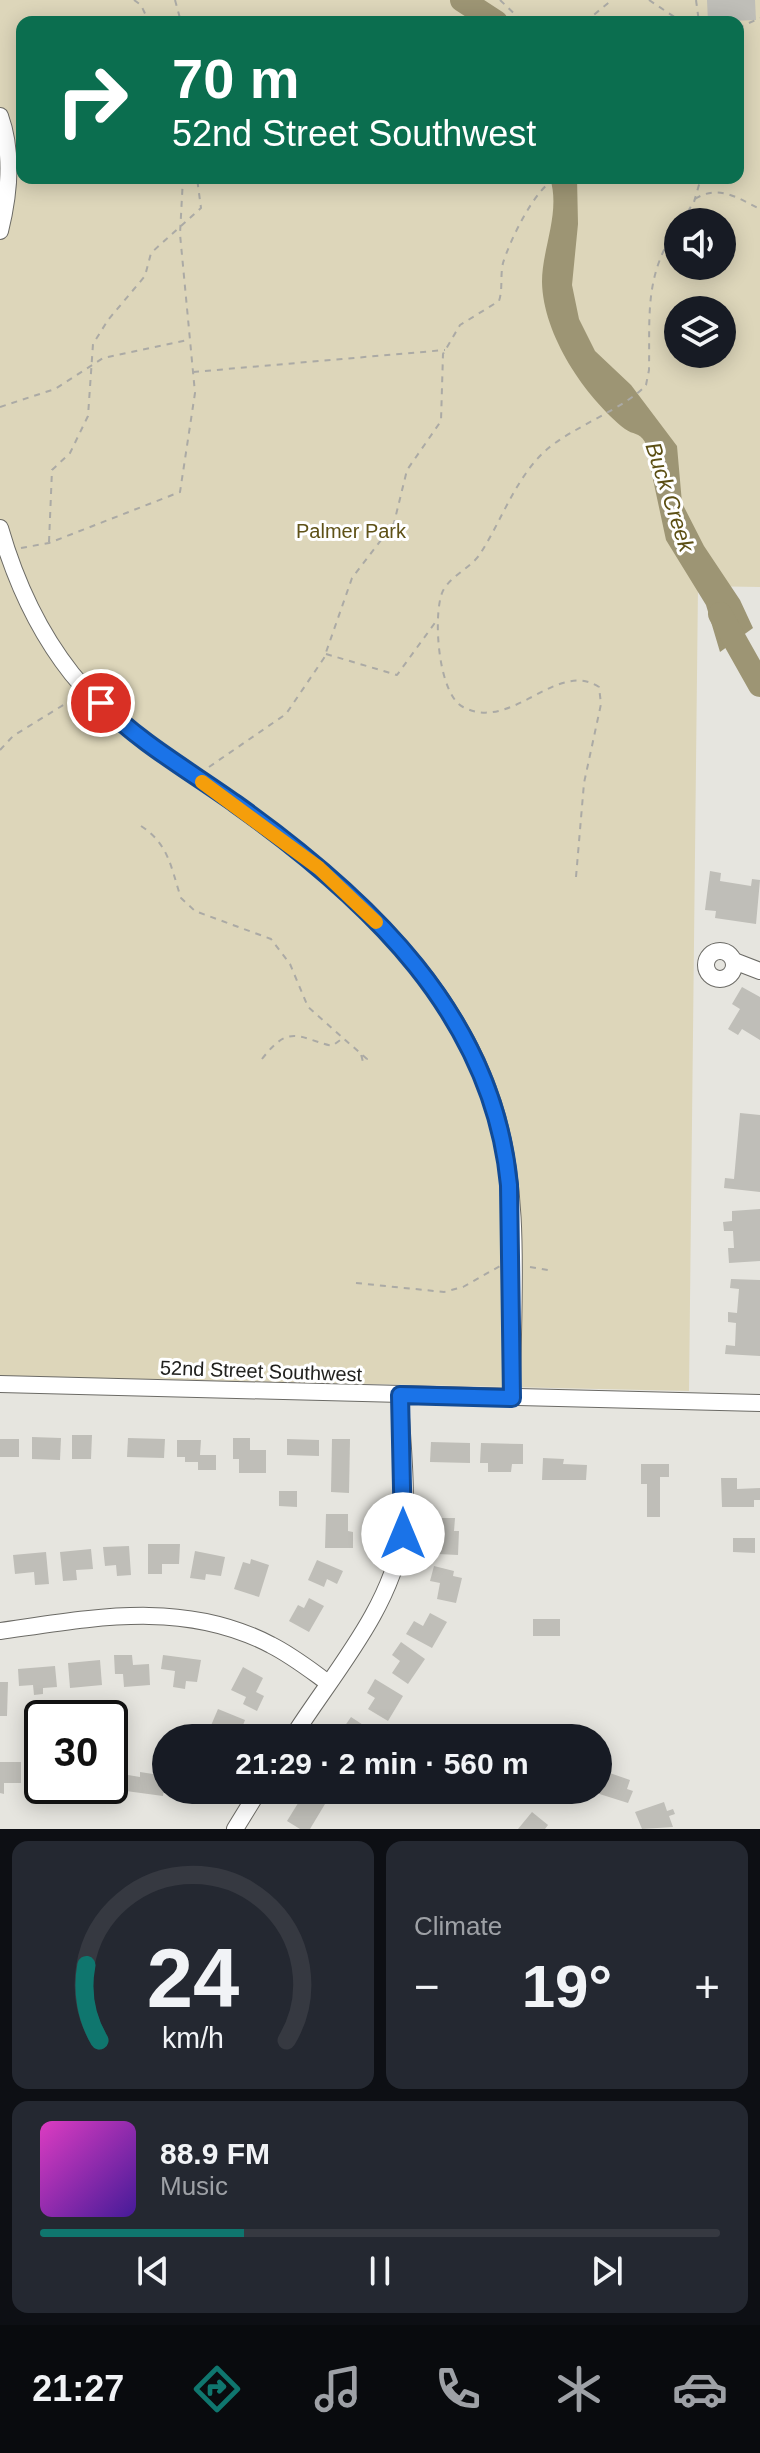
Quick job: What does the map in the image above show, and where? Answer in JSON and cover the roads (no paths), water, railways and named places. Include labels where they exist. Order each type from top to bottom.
[{"type":"street","points":[[0,116],[5,130],[8,168],[0,231]]},
{"type":"street","points":[[0,528],[6,550],[39,626],[73,675],[113,715],[319,868],[398,944],[453,1015],[483,1073],[506,1151],[512,1265],[512,1398]]},
{"type":"street","points":[[734,961],[760,971]]},
{"type":"street","name":"52nd Street Southwest","points":[[0,1384],[760,1403]]},
{"type":"street","points":[[301,1724],[356,1641],[392,1577],[403,1534],[400,1395]]},
{"type":"street","points":[[0,1631],[129,1616],[188,1617],[270,1644],[327,1682]]},
{"type":"street","points":[[235,1829],[250,1804]]},
{"type":"water","points":[[551,184],[577,184],[578,224],[572,285],[579,319],[595,351],[631,385],[677,446],[682,503],[704,546],[740,600],[753,628],[720,652],[706,605],[666,540],[645,442],[625,429],[595,400],[569,363],[550,323],[542,282]]},
{"type":"waterway","name":"Buck Creek","points":[[462,0],[487,16]]},
{"type":"waterway","name":"Buck Creek","points":[[720,614],[760,685]]},
{"type":"park label","name":"Palmer Park","points":[[351,531]]}]
